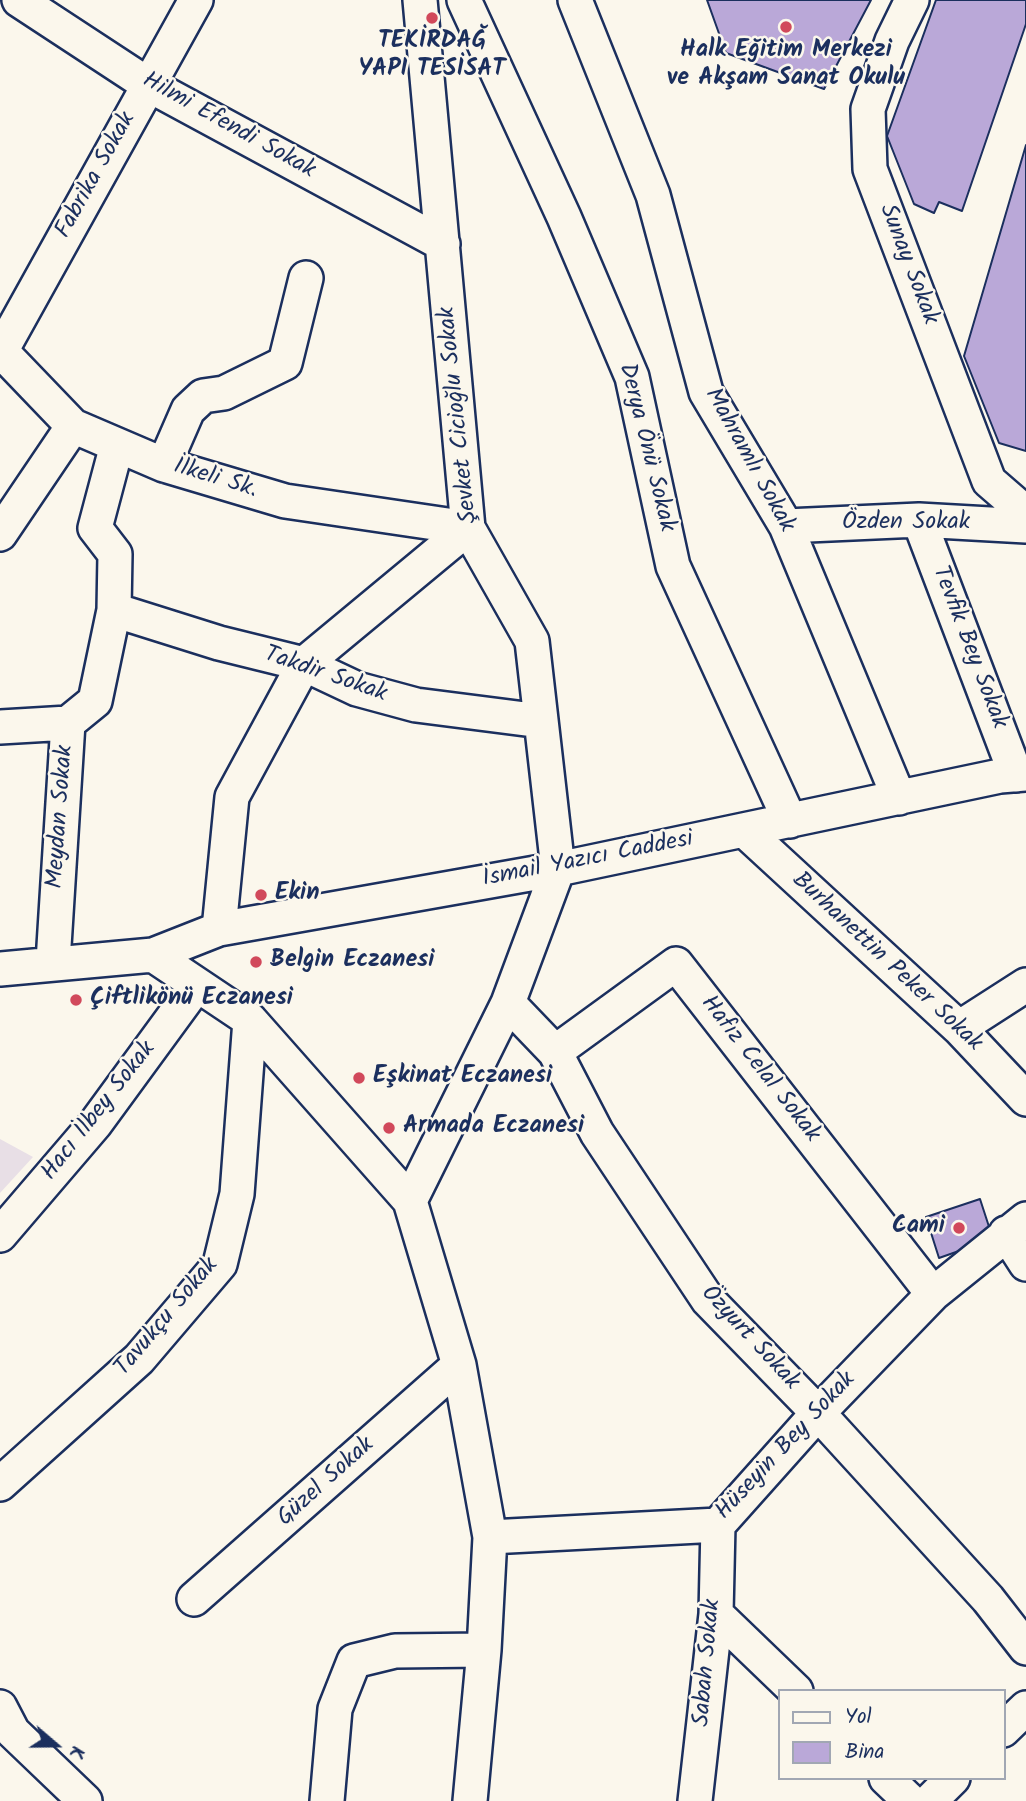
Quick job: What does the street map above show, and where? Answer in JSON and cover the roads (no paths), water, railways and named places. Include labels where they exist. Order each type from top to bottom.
[{"type":"street","name":"Hilmi Efendi Sokak","points":[[19,0],[147,85],[443,244]]},
{"type":"street","name":"Fabrika Sokak","points":[[0,352],[196,0]]},
{"type":"street","name":"Şevket Cicioğlu Sokak","points":[[410,1201],[508,1003],[558,869],[532,641],[468,528],[420,0]]},
{"type":"street","name":"Derya Önü Sokak","points":[[464,0],[564,217],[632,377],[673,566],[790,821]]},
{"type":"street","name":"Mahramlı Sokak","points":[[575,0],[653,195],[706,392],[786,526],[899,798]]},
{"type":"street","name":"Sunay Sokak","points":[[912,0],[892,41],[868,109],[870,169],[989,481],[1026,513]]},
{"type":"street","points":[[164,465],[188,411],[203,396],[224,393],[285,363],[306,278]]},
{"type":"street","name":"İlkeli Sk.","points":[[0,352],[73,426],[164,465],[285,501],[468,528]]},
{"type":"street","points":[[0,534],[73,426]]},
{"type":"street","name":"Meydan Sokak","points":[[53,962],[68,723],[95,701],[114,610],[115,554],[95,528],[117,445]]},
{"type":"street","name":"Özden Sokak","points":[[786,526],[919,520],[1026,527]]},
{"type":"street","name":"Tevfik Bey Sokak","points":[[919,520],[1021,774]]},
{"type":"street","points":[[219,929],[232,797],[304,664],[468,528]]},
{"type":"street","name":"Takdir Sokak","points":[[114,610],[219,643],[304,664],[357,689],[416,705],[541,721]]},
{"type":"street","points":[[0,727],[68,723]]},
{"type":"street","name":"İsmail Yazıcı Caddesi","points":[[0,970],[53,962],[153,955],[219,929],[558,869],[1021,774]]},
{"type":"street","name":"Burhanettin Peker Sokak","points":[[744,830],[959,1028],[1026,1099]]},
{"type":"street","points":[[153,955],[250,1020],[410,1201],[459,1365],[490,1536],[484,1650],[470,1801]]},
{"type":"street","name":"Hafız Celal Sokak","points":[[555,1052],[676,964],[933,1294]]},
{"type":"street","points":[[959,1028],[1026,985]]},
{"type":"street","name":"Hacı İlbey Sokak","points":[[0,1235],[95,1124],[196,986]]},
{"type":"street","name":"Özyurt Sokak","points":[[508,1003],[555,1052],[597,1133],[708,1300],[818,1413],[988,1599],[1026,1648]]},
{"type":"street","name":"Tavukçu Sokak","points":[[0,1483],[139,1359],[220,1264],[237,1194],[250,1020]]},
{"type":"street","points":[[1016,1226],[1026,1264]]},
{"type":"street","name":"Hüseyin Bey Sokak","points":[[490,1536],[718,1525],[818,1413],[933,1294],[1016,1226]]},
{"type":"street","name":"Güzel Sokak","points":[[194,1599],[459,1365]]},
{"type":"street","name":"Sabah Sokak","points":[[695,1801],[716,1614],[718,1525]]},
{"type":"street","points":[[716,1614],[794,1689]]},
{"type":"street","points":[[327,1801],[335,1709],[354,1661],[395,1651],[484,1650]]},
{"type":"street","points":[[1005,1728],[1026,1708]]},
{"type":"street","points":[[4,1725],[85,1801]]},
{"type":"street","points":[[888,1780],[910,1801]]},
{"type":"street","points":[[930,1801],[951,1780]]},
{"type":"place","name":"TEKİRDAĞ YAPI TESİSAT","points":[[432,18]]},
{"type":"place","name":"Halk Eğitim Merkezi ve Akşam Sanat Okulu","points":[[786,27]]},
{"type":"place","name":"Ekin","points":[[261,895]]},
{"type":"place","name":"Belgin Eczanesi","points":[[256,962]]},
{"type":"place","name":"Çiftlikönü Eczanesi","points":[[76,1000]]},
{"type":"place","name":"Eşkinat Eczanesi","points":[[359,1078]]},
{"type":"place","name":"Armada Eczanesi","points":[[389,1128]]},
{"type":"place","name":"Cami","points":[[959,1228]]}]
